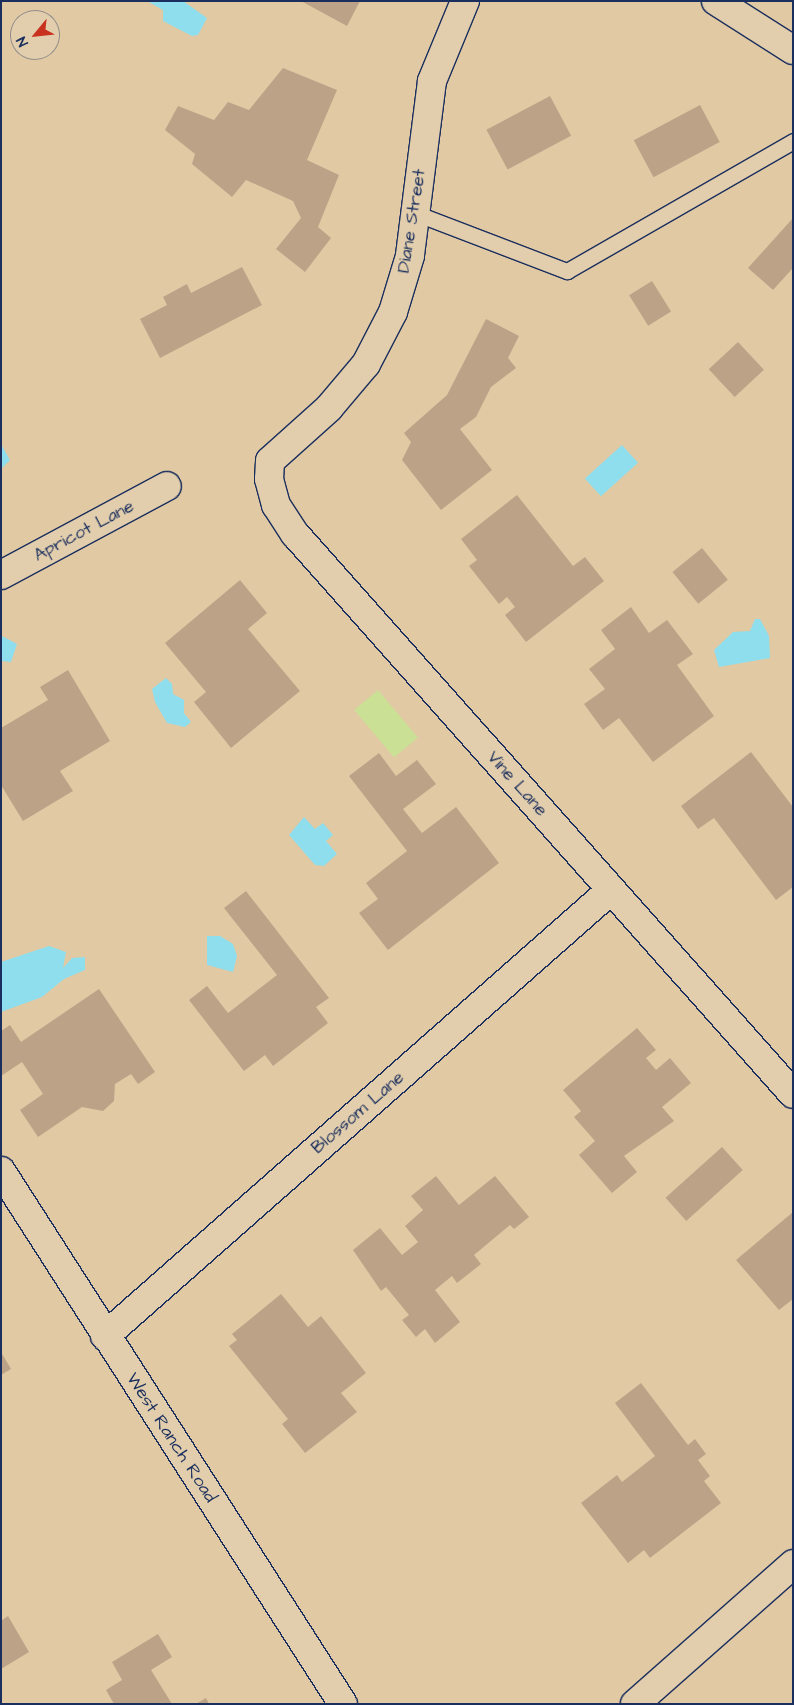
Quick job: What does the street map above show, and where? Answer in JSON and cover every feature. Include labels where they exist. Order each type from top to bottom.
[{"type":"street","name":"Diane Street","points":[[270,461],[329,408],[366,364],[394,312],[410,256],[432,81],[466,1]]},
{"type":"street","points":[[716,1],[793,50]]},
{"type":"street","name":"Vine Lane","points":[[270,461],[269,479],[276,506],[295,534],[793,1094]]},
{"type":"street","name":"Apricot Lane","points":[[1,575],[166,486]]},
{"type":"street","name":"Blossom Lane","points":[[106,1336],[611,890]]},
{"type":"street","name":"West Ranch Road","points":[[1,1171],[343,1704]]},
{"type":"street","points":[[635,1704],[793,1564]]},
{"type":"lane","points":[[415,213],[567,271],[793,141]]},
{"type":"green space","points":[[378,690],[418,737],[394,757],[354,710]]},
{"type":"water","points":[[147,1],[183,1],[207,18],[198,35],[192,36],[163,21],[163,10]]},
{"type":"water","points":[[1,444],[10,460],[1,469]]},
{"type":"water","points":[[622,445],[638,463],[601,496],[585,478]]},
{"type":"water","points":[[755,619],[760,619],[769,636],[770,658],[719,667],[714,650],[733,632],[750,631]]},
{"type":"water","points":[[2,636],[17,644],[11,662],[1,661]]},
{"type":"water","points":[[166,678],[172,684],[173,694],[184,700],[184,713],[191,722],[185,727],[167,723],[155,702],[152,689]]},
{"type":"water","points":[[304,817],[315,829],[323,823],[333,835],[326,841],[337,854],[324,866],[315,865],[289,835]]},
{"type":"water","points":[[207,936],[220,936],[233,944],[237,956],[233,972],[207,965]]},
{"type":"water","points":[[49,946],[66,952],[63,968],[72,958],[85,957],[85,970],[64,979],[42,997],[1,1012],[1,962]]},
{"type":"building","points":[[301,1],[360,1],[347,26]]},
{"type":"building","points":[[283,68],[337,90],[307,160],[339,175],[318,227],[331,238],[305,272],[276,249],[301,218],[293,201],[246,180],[232,197],[192,164],[195,154],[165,130],[178,106],[214,120],[228,102],[249,110]]},
{"type":"building","points":[[550,96],[571,136],[508,170],[486,130]]},
{"type":"building","points":[[700,105],[720,142],[653,177],[634,140]]},
{"type":"building","points":[[793,218],[793,268],[773,290],[748,268]]},
{"type":"building","points":[[242,267],[262,305],[160,358],[140,319],[167,305],[163,297],[187,284],[191,293]]},
{"type":"building","points":[[652,281],[671,312],[648,326],[629,295]]},
{"type":"building","points":[[486,319],[519,336],[508,358],[516,368],[491,387],[476,417],[460,429],[492,470],[441,510],[402,460],[411,442],[404,433],[447,395]]},
{"type":"building","points":[[738,342],[764,370],[735,397],[709,369]]},
{"type":"building","points":[[517,495],[573,566],[585,557],[604,581],[526,642],[505,615],[515,607],[507,597],[499,604],[469,566],[477,560],[461,539]]},
{"type":"building","points":[[702,548],[728,580],[698,604],[672,572]]},
{"type":"building","points":[[240,580],[267,613],[248,629],[300,691],[231,748],[194,702],[206,692],[165,643]]},
{"type":"building","points":[[631,607],[649,633],[667,620],[693,654],[677,665],[714,716],[653,762],[619,718],[603,730],[584,704],[605,689],[589,669],[615,649],[601,630]]},
{"type":"building","points":[[68,670],[110,741],[60,771],[73,791],[23,821],[1,785],[1,728],[48,700],[40,687]]},
{"type":"building","points":[[751,752],[793,807],[793,887],[776,900],[714,818],[698,829],[681,806]]},
{"type":"building","points":[[379,753],[396,776],[417,760],[436,784],[403,809],[422,833],[456,807],[499,863],[388,950],[359,913],[378,899],[366,883],[407,851],[349,776]]},
{"type":"building","points":[[246,891],[329,998],[316,1007],[328,1023],[273,1066],[265,1055],[244,1071],[189,1000],[207,986],[228,1013],[277,975],[224,908]]},
{"type":"building","points":[[99,989],[155,1072],[138,1084],[131,1074],[115,1084],[114,1101],[103,1111],[82,1107],[38,1137],[20,1110],[43,1094],[22,1062],[1,1076],[1,1031],[10,1025],[21,1042]]},
{"type":"building","points":[[637,1028],[656,1050],[646,1058],[656,1070],[670,1058],[691,1083],[662,1107],[674,1121],[624,1156],[637,1172],[612,1193],[579,1155],[595,1141],[574,1117],[581,1111],[563,1090]]},
{"type":"building","points":[[722,1147],[743,1170],[686,1221],[666,1198]]},
{"type":"building","points":[[436,1176],[459,1205],[495,1176],[529,1217],[514,1229],[510,1225],[474,1255],[481,1264],[457,1283],[452,1276],[435,1290],[460,1322],[435,1343],[425,1329],[416,1337],[402,1320],[409,1315],[386,1287],[381,1291],[353,1250],[380,1228],[402,1255],[418,1242],[405,1226],[423,1210],[411,1196]]},
{"type":"building","points":[[793,1212],[793,1299],[779,1310],[736,1260]]},
{"type":"building","points":[[281,1294],[308,1327],[321,1316],[366,1373],[341,1393],[357,1412],[305,1453],[282,1424],[288,1419],[229,1346],[237,1340],[232,1334]]},
{"type":"building","points":[[1,1352],[11,1369],[1,1375]]},
{"type":"building","points":[[641,1383],[688,1445],[695,1439],[706,1454],[698,1460],[710,1476],[704,1481],[721,1503],[650,1558],[644,1550],[628,1563],[581,1503],[617,1475],[622,1482],[655,1456],[615,1403]]},
{"type":"building","points":[[8,1616],[29,1652],[1,1669],[1,1621]]},
{"type":"building","points":[[158,1634],[172,1657],[151,1670],[172,1704],[114,1704],[106,1690],[122,1680],[112,1662]]},
{"type":"building","points":[[206,1698],[209,1704],[196,1704]]}]
